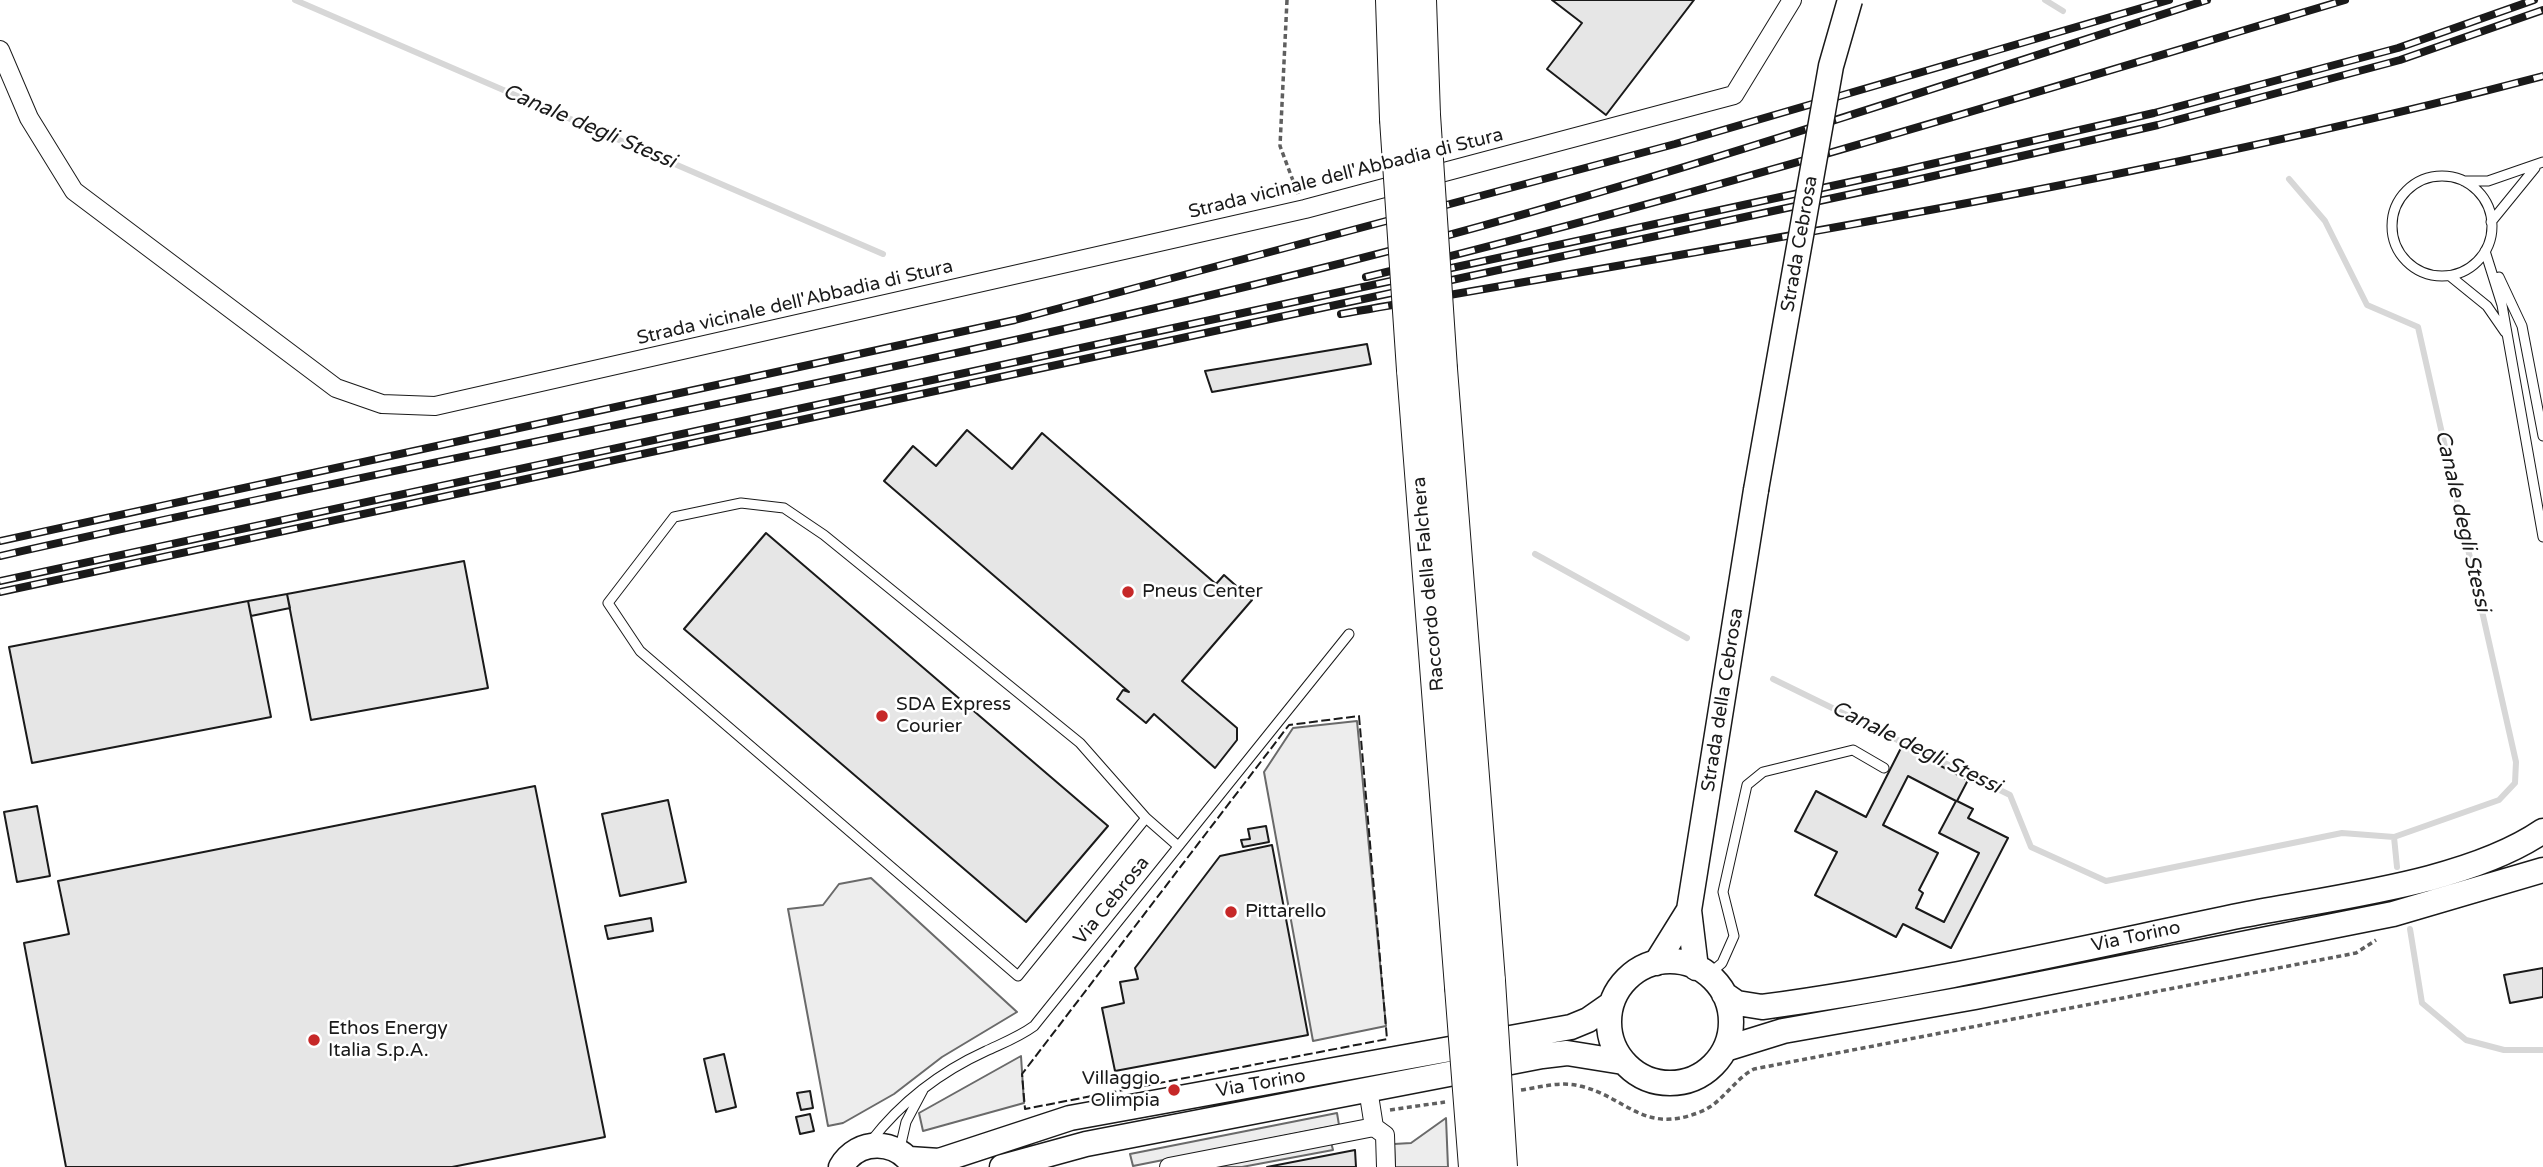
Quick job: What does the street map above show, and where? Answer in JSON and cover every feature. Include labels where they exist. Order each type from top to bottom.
[{"type":"highway","name":"Raccordo della Falchera","points":[[1392,0],[1410,117],[1431,426],[1475,984],[1501,1167]]},
{"type":"highway","name":"Raccordo della Falchera","points":[[1410,117],[1422,49],[1420,0]]},
{"type":"highway","points":[[1422,49],[1426,0]]},
{"type":"highway","name":"Raccordo della Falchera","points":[[1475,984],[1475,1167]]},
{"type":"main road","name":"Strada Cebrosa","points":[[1756,490],[1831,66],[1850,0]]},
{"type":"main road","name":"Strada della Cebrosa","points":[[1656,963],[1689,910],[1756,490]]},
{"type":"main road","name":"Via Torino","points":[[1709,979],[1737,1003],[1762,1007],[1970,971],[2407,882],[2503,853],[2543,831]]},
{"type":"main road","name":"Via Torino","points":[[1725,1049],[1783,1031],[1975,997],[2393,914],[2543,870]]},
{"type":"main road","name":"Strada della Cebrosa","points":[[1689,910],[1709,979]]},
{"type":"main road","points":[[1672,962],[1709,979],[1730,1014],[1730,1032],[1725,1049],[1704,1073],[1689,1080],[1671,1083],[1652,1081],[1635,1073],[1623,1062],[1610,1034],[1611,1004],[1630,976],[1656,963],[1672,962]]},
{"type":"main road","name":"Via Torino","points":[[867,1146],[884,1145],[908,1159],[939,1161],[1070,1118],[1571,1027],[1588,1020],[1611,1004]]},
{"type":"main road","name":"Via Torino","points":[[1002,1167],[1086,1144],[1371,1110],[1567,1053],[1623,1062]]},
{"type":"main road","points":[[841,1167],[852,1153],[867,1146]]},
{"type":"street","name":"Strada vicinale dell'Abbadia di Stura","points":[[0,50],[29,118],[74,191],[336,388],[382,404],[435,406],[1302,202],[1734,95],[1792,0]]},
{"type":"street","name":"Via Torino","points":[[1169,1167],[1371,1110]]},
{"type":"street","points":[[1371,1110],[1384,1135],[1386,1167]]},
{"type":"lane","points":[[2541,163],[2505,201],[2491,222],[2485,251],[2473,266],[2450,276],[2433,276],[2417,270],[2404,260],[2393,238],[2393,214],[2399,198],[2410,186],[2425,178],[2441,175],[2463,181],[2487,181],[2541,163]]},
{"type":"lane","points":[[2463,181],[2484,198],[2491,222]]},
{"type":"lane","points":[[2485,251],[2516,309],[2522,326],[2543,436]]},
{"type":"lane","points":[[2492,265],[2543,537]]},
{"type":"lane","points":[[2450,276],[2487,306],[2506,333]]},
{"type":"lane","points":[[1146,818],[1018,976],[640,651],[608,603],[674,517],[741,503],[783,508],[824,535],[1080,743],[1146,818],[1178,846]]},
{"type":"lane","name":"Via Cebrosa","points":[[867,1146],[885,1123],[925,1085],[985,1052],[1015,1040],[1034,1026],[1349,634]]},
{"type":"lane","points":[[1709,979],[1723,963],[1734,936],[1723,892],[1746,785],[1763,772],[1853,750],[1884,768]]},
{"type":"lane","points":[[908,1159],[906,1122],[925,1085]]},
{"type":"path","points":[[1287,0],[1280,146],[1302,202]]},
{"type":"path","points":[[1285,198],[1302,202]]},
{"type":"path","points":[[1514,1091],[1565,1083],[1597,1093],[1635,1114],[1656,1119],[1683,1119],[1704,1111],[1754,1069],[2356,953],[2377,940]]},
{"type":"path","points":[[1371,1110],[1449,1101]]},
{"type":"shaded area","points":[[1357,721],[1386,1026],[1313,1041],[1264,772],[1293,728]]},
{"type":"shaded area","points":[[871,878],[1017,1012],[942,1057],[894,1094],[843,1123],[828,1126],[788,909],[823,905],[839,884]]},
{"type":"shaded area","points":[[1021,1056],[1024,1103],[923,1131],[919,1113]]},
{"type":"shaded area","points":[[1337,1113],[1339,1125],[1133,1166],[1130,1154]]},
{"type":"shaded area","points":[[1446,1118],[1448,1167],[1395,1167],[1394,1144],[1411,1143]]},
{"type":"shaded area","points":[[1331,1142],[1333,1150],[1242,1167],[1196,1167]]},
{"type":"building","points":[[1552,0],[1694,0],[1606,115],[1547,69],[1582,23]]},
{"type":"building","points":[[1367,344],[1371,364],[1212,392],[1205,371]]},
{"type":"building","name":"Pneus Center","points":[[967,430],[1012,469],[1042,433],[1216,584],[1224,575],[1252,600],[1182,681],[1237,728],[1237,740],[1215,768],[1154,714],[1146,723],[1117,699],[1123,690],[1129,692],[884,481],[913,446],[936,466]]},
{"type":"building","name":"SDA Express Courier","points":[[766,533],[1108,826],[1026,922],[684,629]]},
{"type":"building","points":[[464,561],[488,688],[311,720],[287,594]]},
{"type":"building","points":[[287,594],[290,608],[251,616],[248,601]]},
{"type":"building","points":[[248,601],[271,717],[32,763],[9,647]]},
{"type":"building","points":[[1902,746],[1968,780],[1957,801],[1973,809],[1968,818],[2008,838],[1951,948],[1903,924],[1896,937],[1815,895],[1837,852],[1795,831],[1816,791],[1866,817]],"holes":[[[1908,776],[1956,801],[1939,833],[1979,853],[1944,922],[1916,908],[1923,893],[1919,890],[1938,853],[1883,825]]]},
{"type":"building","name":"Ethos Energy Italia S.p.A.","points":[[535,786],[605,1137],[452,1167],[66,1167],[24,943],[69,934],[58,881]]},
{"type":"building","points":[[668,800],[686,882],[620,896],[602,814]]},
{"type":"building","points":[[37,806],[50,876],[17,882],[4,812]]},
{"type":"building","points":[[1266,826],[1269,842],[1243,847],[1241,840],[1250,839],[1248,829]]},
{"type":"building","name":"Pittarello","points":[[1272,845],[1308,1035],[1115,1071],[1102,1008],[1124,1003],[1120,982],[1138,979],[1135,968],[1220,856]]},
{"type":"building","points":[[651,918],[653,931],[608,939],[605,926]]},
{"type":"building","points":[[2543,968],[2543,997],[2510,1003],[2504,975]]},
{"type":"building","points":[[724,1054],[736,1107],[716,1112],[704,1059]]},
{"type":"building","points":[[810,1091],[813,1108],[801,1110],[797,1093]]},
{"type":"building","points":[[810,1114],[814,1131],[800,1134],[796,1117]]},
{"type":"building","points":[[1355,1150],[1356,1167],[1267,1167]]},
{"type":"waterway","name":"Canale degli Stessi","points":[[295,0],[883,254]]},
{"type":"waterway","name":"Canale degli Stessi","points":[[2045,0],[2063,11]]},
{"type":"waterway","name":"Canale degli Stessi","points":[[2289,179],[2325,221],[2367,305],[2418,327],[2516,762],[2515,783],[2499,800],[2394,837],[2397,867]]},
{"type":"waterway","name":"Canale degli Stessi","points":[[1535,554],[1687,638]]},
{"type":"waterway","name":"Canale degli Stessi","points":[[1773,679],[2010,795],[2031,847],[2106,881],[2342,833],[2394,837]]},
{"type":"waterway","name":"Canale degli Stessi","points":[[2410,929],[2422,1003],[2466,1040],[2504,1050],[2543,1050]]},
{"type":"railway","points":[[0,541],[1015,320],[1675,144],[2169,0]]},
{"type":"railway","points":[[0,556],[975,349],[1298,274],[1413,245],[1641,180],[2207,0]]},
{"type":"railway","points":[[1366,277],[1735,180],[2345,0]]},
{"type":"railway","points":[[0,581],[1901,171],[2154,113],[2398,48],[2534,0]]},
{"type":"railway","points":[[0,592],[1903,183],[2158,125],[2400,60],[2543,10]]},
{"type":"railway","points":[[1341,314],[1794,235],[2095,178],[2245,147],[2543,76]]},
{"type":"fence","points":[[1359,716],[1387,1039],[1025,1109],[1022,1074],[1289,725],[1359,716]]},
{"type":"place","name":"Pneus Center","points":[[1128,592]]},
{"type":"place","name":"SDA Express Courier","points":[[882,716]]},
{"type":"place","name":"Pittarello","points":[[1231,912]]},
{"type":"place","name":"Ethos Energy Italia S.p.A.","points":[[314,1040]]},
{"type":"place","name":"Villaggio Olimpia","points":[[1174,1090]]}]
